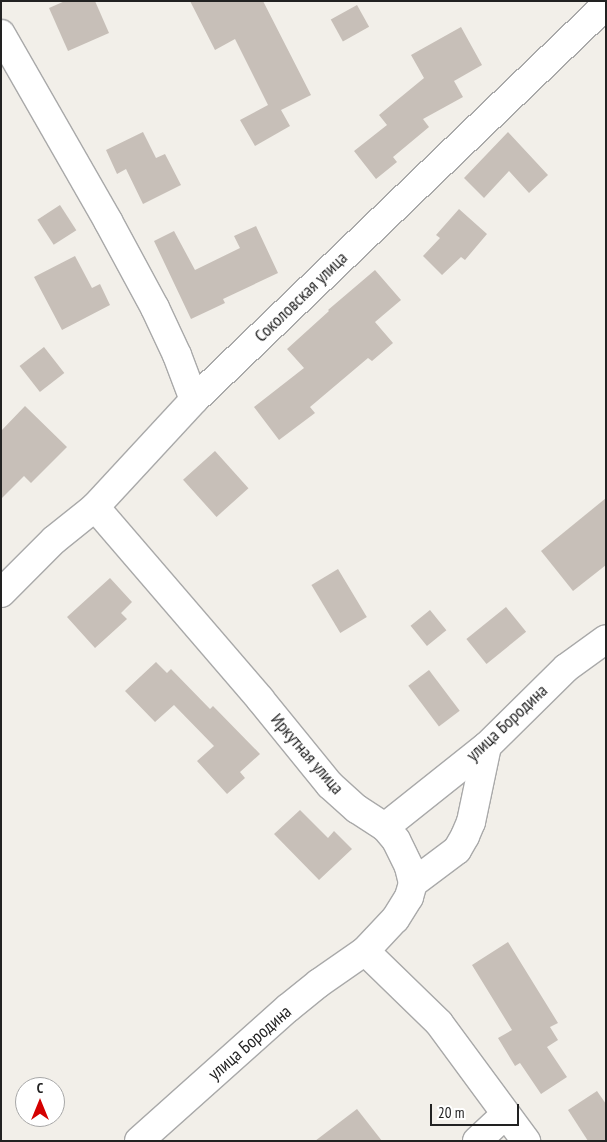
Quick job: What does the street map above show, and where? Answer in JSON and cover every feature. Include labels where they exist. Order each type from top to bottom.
[{"type":"street","name":"Соколовская улица","points":[[1,592],[54,540],[95,507],[194,400],[606,5]]},
{"type":"street","points":[[1,34],[108,221],[155,308],[177,355],[194,400]]},
{"type":"street","name":"Иркутная улица","points":[[95,507],[260,699],[330,785],[356,809],[385,826],[403,853],[413,883]]},
{"type":"street","name":"улица Бородина","points":[[385,826],[487,746],[566,668],[606,639]]},
{"type":"street","points":[[487,746],[471,822],[457,850],[413,883],[404,908],[365,951],[439,1023],[526,1141]]},
{"type":"street","name":"улица Бородина","points":[[139,1141],[288,1008],[319,983],[365,951]]},
{"type":"street","points":[[477,1141],[505,1115]]},
{"type":"building","points":[[65,1],[95,1],[109,33],[68,51],[49,8]]},
{"type":"building","points":[[190,1],[263,1],[311,95],[281,110],[290,126],[255,146],[240,120],[268,105],[235,39],[215,50]]},
{"type":"building","points":[[357,5],[369,27],[343,41],[331,20]]},
{"type":"building","points":[[461,27],[482,65],[454,81],[463,97],[423,119],[429,127],[393,157],[397,162],[376,179],[354,151],[387,125],[379,115],[424,78],[411,55]]},
{"type":"building","points":[[143,132],[156,158],[165,154],[181,185],[143,204],[126,169],[117,174],[106,150]]},
{"type":"building","points":[[508,132],[548,175],[529,193],[509,171],[484,198],[464,178]]},
{"type":"building","points":[[60,205],[76,230],[54,245],[37,220]]},
{"type":"building","points":[[459,209],[487,234],[465,260],[461,257],[442,275],[423,256],[440,238],[436,235]]},
{"type":"building","points":[[256,226],[278,273],[223,299],[225,303],[191,319],[154,241],[174,231],[195,270],[240,248],[234,236]]},
{"type":"building","points":[[75,256],[92,288],[100,284],[110,305],[62,330],[34,277]]},
{"type":"building","points":[[375,270],[401,300],[375,322],[393,343],[372,361],[368,358],[310,407],[315,413],[279,440],[254,407],[304,368],[287,349],[328,310]]},
{"type":"building","points":[[44,347],[64,373],[40,392],[20,366]]},
{"type":"building","points":[[25,406],[67,447],[31,483],[24,476],[1,499],[1,431]]},
{"type":"building","points":[[215,451],[248,488],[217,517],[183,480]]},
{"type":"building","points":[[606,498],[606,565],[573,591],[541,551]]},
{"type":"building","points":[[338,569],[367,617],[340,633],[311,585]]},
{"type":"building","points":[[110,578],[132,602],[121,613],[127,619],[95,648],[67,617]]},
{"type":"building","points":[[506,607],[526,632],[487,664],[466,639]]},
{"type":"building","points":[[430,610],[446,630],[427,646],[411,626]]},
{"type":"building","points":[[156,662],[167,673],[171,669],[210,709],[213,706],[260,754],[240,772],[245,778],[227,794],[197,761],[214,746],[174,705],[155,722],[125,691]]},
{"type":"building","points":[[429,670],[460,711],[439,726],[408,686]]},
{"type":"building","points":[[300,810],[328,838],[334,831],[352,849],[319,880],[274,834]]},
{"type":"building","points":[[508,942],[558,1023],[550,1027],[558,1040],[547,1047],[567,1077],[541,1094],[520,1063],[515,1066],[498,1038],[512,1030],[472,965]]},
{"type":"building","points":[[597,1091],[606,1104],[606,1141],[588,1141],[568,1110]]},
{"type":"building","points":[[357,1109],[382,1141],[315,1141]]}]
